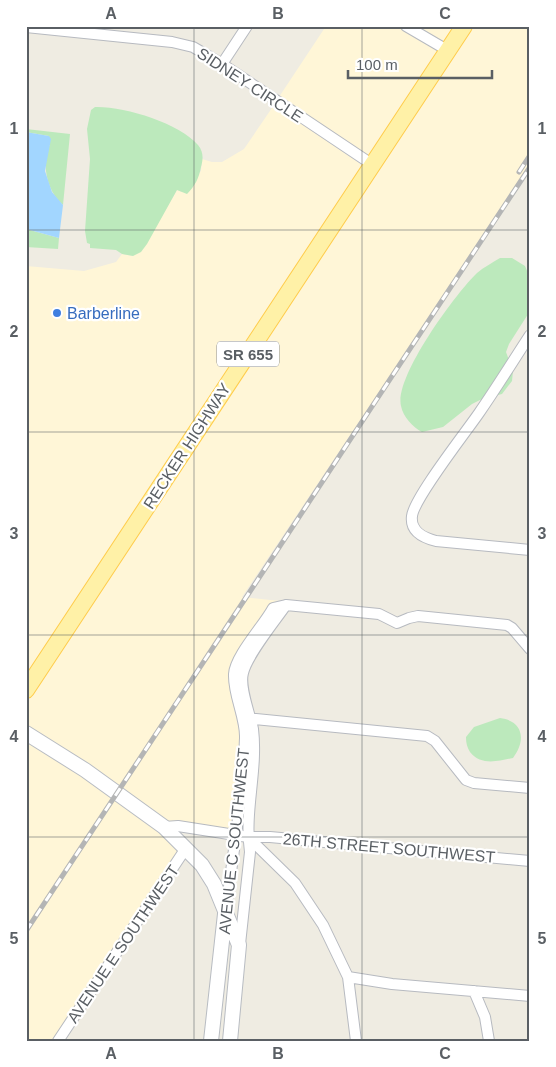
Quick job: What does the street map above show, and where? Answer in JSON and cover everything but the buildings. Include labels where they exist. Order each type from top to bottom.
[{"type":"main road","name":"RECKER HIGHWAY","points":[[26,690],[464,26]]},
{"type":"street","points":[[222,64],[247,26]]},
{"type":"street","points":[[406,26],[447,50]]},
{"type":"street","name":"SIDNEY CIRCLE","points":[[26,27],[172,42],[193,47],[222,64],[373,165]]},
{"type":"street","points":[[530,335],[479,413],[420,497],[412,516],[415,528],[422,537],[436,541],[530,550]]},
{"type":"street","name":"AVENUE C SOUTHWEST","points":[[211,1041],[245,735],[246,718],[242,682],[243,672],[286,605],[379,614],[397,623],[418,616],[499,624],[512,628],[530,649]]},
{"type":"street","points":[[246,718],[427,736],[434,741],[466,780],[474,783],[530,788]]},
{"type":"street","name":"AVENUE C SOUTHWEST","points":[[230,1041],[250,852],[248,837],[254,755],[253,730],[246,718]]},
{"type":"street","points":[[26,733],[85,770],[164,827],[186,848],[202,865],[214,884],[239,945]]},
{"type":"street","points":[[164,827],[178,826],[248,837],[295,883],[313,907],[348,977],[356,1041]]},
{"type":"street","name":"26TH STREET SOUTHWEST","points":[[248,837],[270,837],[530,861]]},
{"type":"street","name":"AVENUE E SOUTHWEST","points":[[58,1041],[186,848]]},
{"type":"street","points":[[348,977],[392,984],[530,996]]},
{"type":"street","points":[[474,991],[485,1017],[489,1041]]},
{"type":"shaded area","points":[[326,26],[396,26],[440,52],[371,158],[279,97]]},
{"type":"shaded area","points":[[416,26],[457,26],[446,43]]},
{"type":"shaded area","points":[[470,26],[530,26],[530,166],[242,597],[280,601],[271,604],[240,647],[229,671],[232,700],[240,735],[230,830],[165,822],[26,727],[26,700]]},
{"type":"shaded area","points":[[274,105],[365,167],[26,680],[26,266],[84,271],[116,262],[122,254],[133,256],[158,223],[177,190],[182,192],[201,171],[202,159],[222,162],[244,149]]},
{"type":"shaded area","points":[[26,739],[82,774],[159,832],[162,832],[179,848],[52,1041],[26,1041]]},
{"type":"green space","points":[[95,107],[121,109],[165,123],[189,137],[198,145],[202,153],[200,171],[194,185],[187,194],[177,190],[147,244],[141,252],[133,256],[122,254],[116,250],[90,248],[90,244],[87,243],[85,231],[90,159],[87,129],[91,110]]},
{"type":"green space","points":[[26,129],[70,134],[63,205],[51,190],[47,177],[46,158],[49,136],[26,132]]},
{"type":"green space","points":[[26,229],[59,238],[58,249],[26,247]]},
{"type":"green space","points":[[500,258],[512,258],[525,266],[530,278],[530,311],[506,352],[513,371],[512,381],[502,394],[482,399],[472,404],[443,427],[422,432],[409,421],[401,406],[401,393],[407,376],[428,336],[455,298],[477,273]]},
{"type":"green space","points":[[500,718],[514,723],[518,727],[521,739],[517,752],[513,758],[496,761],[479,759],[470,752],[466,737],[474,727]]},
{"type":"water","points":[[26,132],[49,136],[51,139],[45,171],[52,192],[63,205],[59,238],[26,229]]},
{"type":"railway","points":[[519,172],[530,155]]},
{"type":"railway","points":[[26,931],[530,167]]},
{"type":"place","name":"Barberline","points":[[57,313]]}]
